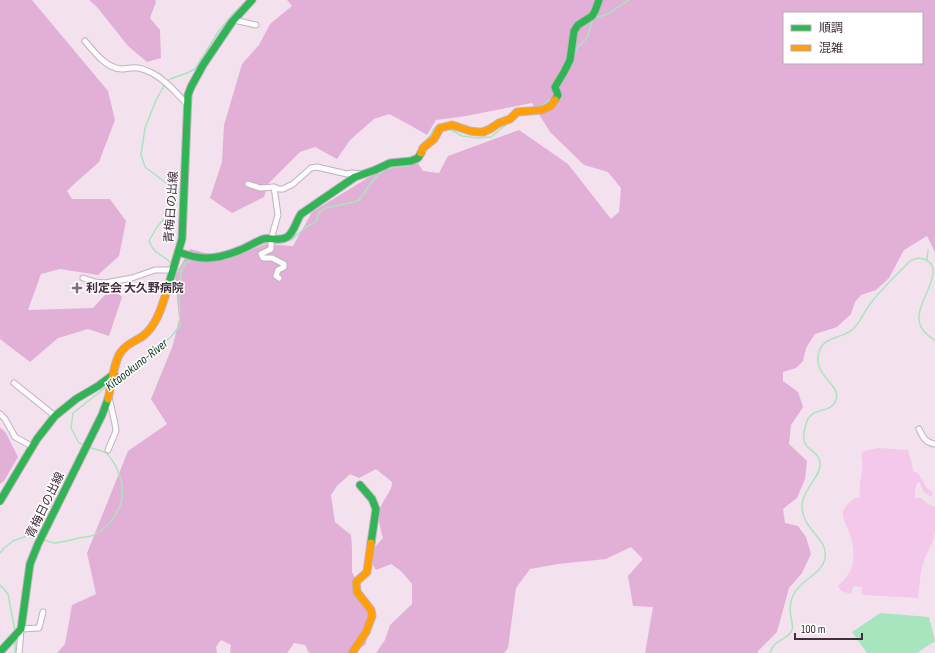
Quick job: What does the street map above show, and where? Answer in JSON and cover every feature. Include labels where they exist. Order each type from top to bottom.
[{"type":"street","name":"青梅日の出線","points":[[16,633],[30,564],[38,544],[102,415],[109,396],[117,358],[121,351],[143,336],[151,327],[163,304],[182,239],[187,104],[191,86],[196,76],[234,20],[252,0]]},
{"type":"street","points":[[178,252],[202,258],[216,258],[236,252],[263,239],[282,240],[287,238],[301,214],[355,177],[390,163],[407,162],[418,158],[423,148],[434,139],[438,130],[443,127],[452,125],[472,132],[481,133],[511,118],[517,112],[542,110],[551,106],[558,96],[555,87],[568,66],[571,58],[573,48],[573,32],[578,24],[590,18],[599,0]]},
{"type":"street","points":[[234,20],[256,25]]},
{"type":"street","points":[[85,42],[113,67],[121,69],[133,67],[152,73],[164,81],[187,104]]},
{"type":"street","points":[[248,184],[260,188],[274,187],[279,189],[293,184],[311,168],[317,167],[347,174],[364,174]]},
{"type":"street","points":[[274,187],[278,216],[271,239],[271,249],[261,254],[263,258],[272,258],[284,264],[284,267],[278,270],[276,276],[279,278]]},
{"type":"street","points":[[83,278],[95,282],[105,283],[132,278],[155,270],[173,266]]},
{"type":"street","points":[[0,501],[45,428],[55,416],[76,399],[113,379]]},
{"type":"street","points":[[14,383],[55,416]]},
{"type":"street","points":[[108,450],[116,431],[109,396]]},
{"type":"street","points":[[0,414],[8,423],[15,437],[33,447]]},
{"type":"street","points":[[918,428],[925,440],[929,443],[935,444]]},
{"type":"street","points":[[352,653],[366,632],[372,616],[371,610],[356,592],[356,582],[367,572],[376,509],[371,495],[360,485]]},
{"type":"street","points":[[0,652],[16,633],[40,628],[43,612]]},
{"type":"street","points":[[16,633],[20,643],[19,653]]},
{"type":"shaded area","points":[[0,0],[32,0],[108,91],[115,120],[99,162],[67,191],[72,199],[110,199],[126,221],[119,256],[98,275],[60,269],[41,274],[28,310],[93,308],[112,287],[122,297],[109,336],[88,329],[58,338],[30,362],[0,339]]},
{"type":"shaded area","points":[[89,0],[155,0],[156,2],[150,18],[160,30],[161,58],[147,62],[128,46],[97,7]]},
{"type":"shaded area","points":[[287,0],[935,0],[935,252],[927,236],[904,250],[889,278],[876,290],[861,295],[855,302],[851,314],[837,327],[815,334],[806,348],[803,361],[796,368],[783,372],[783,381],[798,392],[803,407],[791,425],[789,444],[807,461],[805,479],[797,498],[783,509],[785,523],[798,526],[806,537],[811,554],[802,573],[789,588],[777,632],[758,651],[758,653],[645,653],[653,607],[633,606],[628,576],[643,559],[631,547],[606,559],[558,564],[530,569],[516,588],[508,648],[504,653],[376,653],[385,640],[390,625],[412,604],[412,584],[401,571],[391,564],[376,570],[373,565],[373,549],[383,538],[379,521],[380,508],[391,488],[392,482],[376,469],[359,478],[350,474],[337,486],[331,495],[335,522],[351,535],[352,572],[362,593],[369,615],[366,644],[353,653],[309,653],[305,645],[294,643],[287,653],[230,653],[231,645],[221,640],[216,647],[217,653],[57,653],[65,644],[72,605],[96,594],[87,553],[128,451],[167,424],[151,399],[173,345],[179,319],[175,276],[190,249],[229,259],[266,244],[293,246],[312,212],[376,173],[413,156],[423,171],[439,173],[448,156],[519,130],[568,164],[611,219],[619,212],[621,188],[608,172],[584,165],[550,132],[532,103],[466,116],[436,120],[427,135],[389,114],[374,119],[350,140],[337,159],[315,147],[300,152],[268,184],[264,197],[232,213],[210,198],[222,162],[224,125],[242,64],[259,45],[270,24],[292,6]]},
{"type":"shaded area","points":[[0,428],[6,433],[18,457],[4,481],[0,484]]},
{"type":"shaded area","points":[[878,448],[908,450],[913,471],[918,473],[926,487],[933,493],[931,497],[923,491],[920,483],[917,483],[915,498],[921,498],[928,504],[935,507],[935,531],[933,541],[924,560],[918,598],[862,595],[862,587],[854,586],[851,594],[841,591],[838,586],[851,569],[854,554],[843,512],[846,506],[854,498],[859,498],[860,496],[862,465],[861,455],[864,451]]},
{"type":"shaded area","points":[[880,613],[929,617],[935,641],[917,653],[867,653],[852,632]]},
{"type":"waterway","name":"Kitaookuno-River","points":[[172,263],[155,251],[149,241],[157,227],[173,206],[174,198],[170,187],[145,167],[141,155],[145,128],[156,100],[165,84],[170,79],[195,69],[218,32],[247,0]]},
{"type":"waterway","points":[[575,53],[576,49],[587,38],[592,21],[598,17],[608,14],[629,0]]},
{"type":"waterway","points":[[572,65],[574,57]]},
{"type":"waterway","points":[[540,107],[553,97]]},
{"type":"waterway","points":[[449,129],[462,136],[478,138],[491,137],[508,123]]},
{"type":"waterway","points":[[422,144],[431,135],[434,128],[439,124],[442,125]]},
{"type":"waterway","points":[[275,243],[284,243],[292,239],[306,227],[316,222],[319,212],[325,208],[359,200],[374,179],[385,169],[412,164]]},
{"type":"waterway","points":[[247,251],[262,244],[269,243]]},
{"type":"waterway","points":[[927,260],[928,250]]},
{"type":"waterway","points":[[221,260],[229,259],[243,253]]},
{"type":"waterway","points":[[770,653],[775,644],[788,636],[792,630],[790,610],[791,601],[796,590],[818,571],[824,563],[825,558],[823,545],[806,521],[803,514],[802,505],[805,494],[820,469],[817,455],[804,442],[806,422],[814,413],[827,409],[834,404],[837,395],[818,364],[820,350],[827,341],[843,335],[853,329],[879,293],[909,262],[917,259],[926,260],[932,265],[933,269],[931,283],[920,309],[919,317],[920,325],[925,333],[935,340]]},
{"type":"waterway","points":[[181,273],[185,263],[193,260]]},
{"type":"waterway","name":"Kitaookuno-River","points":[[116,380],[171,337],[180,325],[179,295],[181,273],[177,267]]},
{"type":"waterway","name":"Kitaookuno-River","points":[[84,445],[79,443],[71,428],[73,413],[110,384]]},
{"type":"waterway","name":"Kitaookuno-River","points":[[44,540],[55,543],[96,534],[110,523],[119,508],[122,500],[122,486],[116,467],[106,453],[89,447]]},
{"type":"waterway","name":"Kitaookuno-River","points":[[0,553],[13,541],[27,536],[38,539]]},
{"type":"waterway","name":"Kitaookuno-River","points":[[0,585],[8,594],[15,631]]},
{"type":"waterway","name":"Kitaookuno-River","points":[[15,639],[15,653]]},
{"type":"traffic: fast","points":[[167,290],[182,239],[188,95],[203,65],[232,22],[252,0]]},
{"type":"traffic: fast","points":[[555,100],[558,95],[555,87],[570,60],[574,31],[578,25],[592,16],[599,0]]},
{"type":"traffic: fast","points":[[178,252],[189,256],[213,258],[224,256],[243,249],[263,239],[278,239],[287,237],[291,233],[301,214],[355,177],[390,163],[411,161],[418,158],[421,153]]},
{"type":"traffic: fast","points":[[0,501],[37,439],[55,416],[76,399],[98,386],[114,374]]},
{"type":"traffic: fast","points":[[0,652],[21,629],[30,564],[38,544],[102,415],[108,399]]},
{"type":"traffic: fast","points":[[360,485],[372,499],[376,509],[371,543]]},
{"type":"traffic: slow","points":[[421,153],[423,148],[434,139],[440,128],[452,125],[470,131],[483,132],[510,119],[517,112],[542,110],[551,106],[555,100]]},
{"type":"traffic: slow","points":[[108,399],[119,356],[123,349],[148,332],[158,315],[167,290]]},
{"type":"traffic: slow","points":[[352,653],[366,632],[372,616],[371,610],[357,592],[356,582],[367,572],[371,543]]},
{"type":"place","name":"利定会 大久野病院","points":[[77,288]]}]
